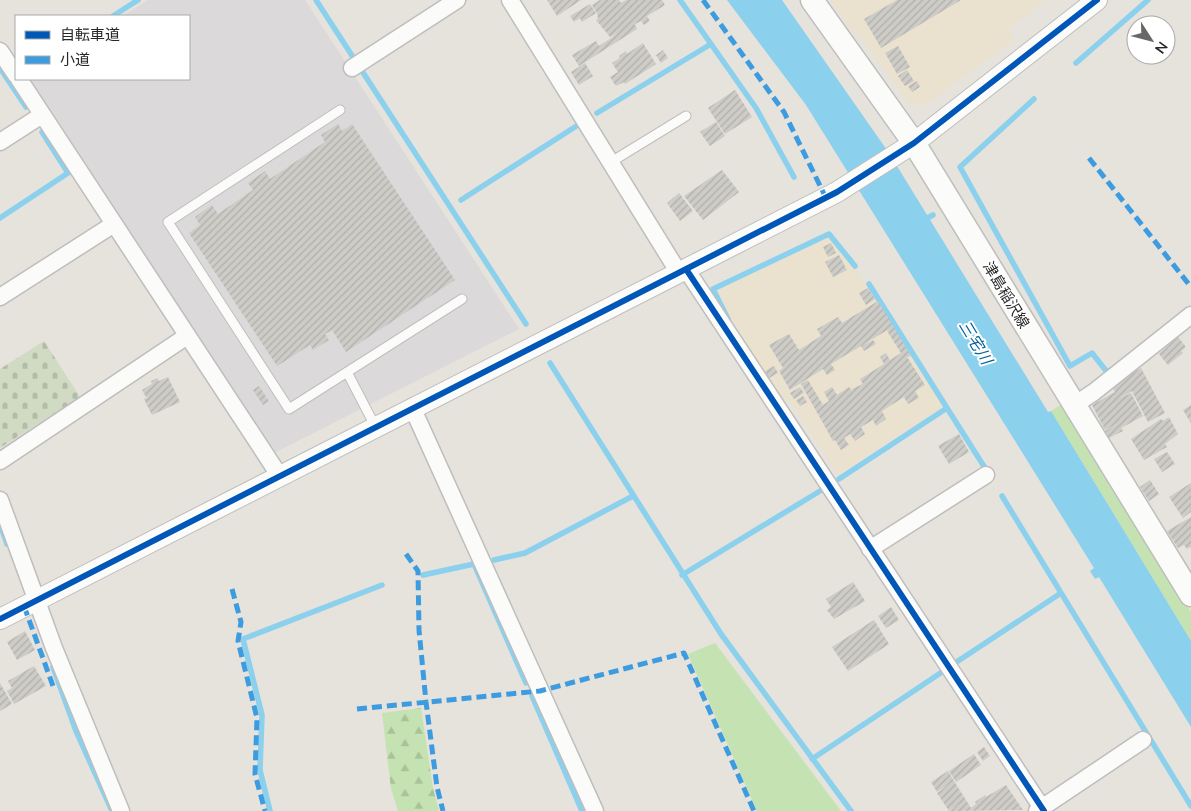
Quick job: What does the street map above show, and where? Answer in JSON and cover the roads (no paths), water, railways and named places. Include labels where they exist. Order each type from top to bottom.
[{"type":"main road","name":"津島稲沢線","points":[[812,0],[909,147],[1191,596]]},
{"type":"street","points":[[358,64],[457,0]]},
{"type":"street","points":[[510,0],[611,162],[682,271],[870,549],[1041,810],[1143,740]]},
{"type":"street","points":[[0,619],[278,475],[837,192],[909,147],[1097,0]]},
{"type":"street","points":[[0,50],[15,73]]},
{"type":"street","points":[[19,80],[278,475]]},
{"type":"street","points":[[0,142],[42,115]]},
{"type":"street","points":[[0,297],[114,224]]},
{"type":"street","points":[[1073,406],[1094,392],[1191,315]]},
{"type":"street","points":[[0,461],[187,336]]},
{"type":"street","points":[[412,407],[595,811]]},
{"type":"street","points":[[870,549],[986,475]]},
{"type":"street","points":[[0,500],[61,666],[121,811]]},
{"type":"lane","points":[[340,110],[168,222],[289,409],[462,299]]},
{"type":"lane","points":[[611,162],[686,116]]},
{"type":"lane","points":[[348,372],[375,426]]},
{"type":"water","name":"三宅川","points":[[727,0],[782,0],[889,153],[1048,412],[1051,411],[1191,641],[1191,727],[1099,577],[1095,579],[1090,571],[1094,568],[806,105]]},
{"type":"waterway","points":[[115,15],[138,0]]},
{"type":"waterway","points":[[316,0],[526,324]]},
{"type":"waterway","points":[[680,0],[756,108],[794,177]]},
{"type":"waterway","points":[[1076,63],[1148,0]]},
{"type":"waterway","points":[[597,113],[711,44]]},
{"type":"waterway","points":[[0,68],[26,107]]},
{"type":"waterway","points":[[1034,99],[960,167],[1070,366],[1092,353],[1107,372],[1112,369]]},
{"type":"waterway","points":[[461,200],[578,125]]},
{"type":"waterway","points":[[0,218],[68,173],[42,132]]},
{"type":"waterway","points":[[922,221],[933,215]]},
{"type":"waterway","points":[[728,319],[713,289],[829,234],[855,266]]},
{"type":"waterway","points":[[839,479],[947,408],[869,284]]},
{"type":"waterway","points":[[550,363],[721,634],[851,811]]},
{"type":"waterway","points":[[947,408],[985,468]]},
{"type":"waterway","points":[[682,575],[820,491]]},
{"type":"waterway","points":[[494,560],[525,553],[633,496]]},
{"type":"waterway","points":[[1002,496],[1191,806]]},
{"type":"waterway","points":[[0,524],[7,544]]},
{"type":"waterway","points":[[423,575],[474,564],[526,683]]},
{"type":"waterway","points":[[270,811],[260,770],[262,715],[243,639],[382,585]]},
{"type":"waterway","points":[[955,663],[1061,593]]},
{"type":"waterway","points":[[53,667],[76,731],[112,811]]},
{"type":"waterway","points":[[812,759],[942,672]]},
{"type":"waterway","points":[[532,696],[582,811]]}]
